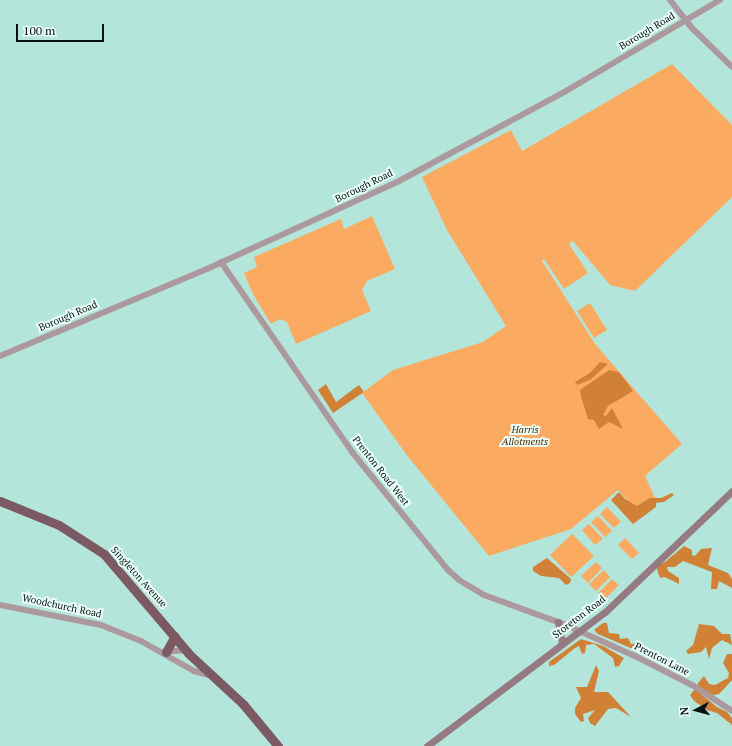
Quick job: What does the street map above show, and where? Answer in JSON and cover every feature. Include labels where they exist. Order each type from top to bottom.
[{"type":"highway","name":"Singleton Avenue","points":[[0,501],[59,525],[85,539],[125,576],[188,652]]},
{"type":"highway","points":[[164,652],[175,636]]},
{"type":"highway","points":[[188,652],[211,676],[243,704],[278,746]]},
{"type":"main road","name":"Storeton Road","points":[[427,746],[605,612],[732,491]]},
{"type":"main road","points":[[558,622],[562,643]]},
{"type":"street","points":[[670,0],[685,20],[732,67]]},
{"type":"street","name":"Borough Road","points":[[0,356],[221,262],[337,210],[441,160],[566,91],[720,0]]},
{"type":"street","name":"Prenton Road West","points":[[221,262],[352,452],[448,570],[469,588],[484,595],[579,631]]},
{"type":"street","name":"Woodchurch Road","points":[[0,605],[101,625],[164,652],[196,672],[211,676]]},
{"type":"street","name":"Prenton Lane","points":[[579,631],[694,686],[732,711]]},
{"type":"street","name":"Woodchurch Road","points":[[164,652],[188,652]]},
{"type":"street","points":[[177,661],[188,652]]},
{"type":"green space","name":"Harris Allotments","points":[[672,64],[732,125],[732,197],[635,291],[610,285],[573,241],[569,244],[588,273],[564,289],[544,259],[542,261],[595,344],[682,444],[645,476],[656,500],[636,510],[618,490],[571,529],[489,556],[409,458],[362,393],[393,370],[483,342],[506,326],[447,230],[422,177],[511,130],[522,151]]},
{"type":"green space","points":[[372,216],[395,269],[367,281],[362,290],[371,311],[296,344],[287,322],[280,319],[271,324],[254,296],[244,273],[257,267],[254,257],[341,219],[344,229]]},
{"type":"green space","points":[[590,303],[607,330],[594,338],[577,311]]},
{"type":"green space","points":[[607,507],[621,522],[614,528],[600,514]]},
{"type":"green space","points":[[598,516],[612,531],[605,537],[591,522]]},
{"type":"green space","points":[[589,524],[603,539],[595,545],[582,530]]},
{"type":"green space","points":[[572,534],[594,556],[571,577],[550,555]]},
{"type":"green space","points":[[625,538],[639,553],[632,559],[618,545]]},
{"type":"green space","points":[[596,562],[602,568],[588,583],[581,576]]},
{"type":"green space","points":[[604,570],[610,577],[596,591],[589,584]]},
{"type":"green space","points":[[612,579],[619,585],[604,600],[598,593]]},
{"type":"shaded area","points":[[600,362],[608,364],[590,380],[577,385],[575,382],[590,373]]},
{"type":"shaded area","points":[[609,370],[619,372],[633,391],[608,406],[603,415],[606,416],[612,408],[623,429],[609,422],[599,429],[594,420],[588,419],[581,397],[580,390]]},
{"type":"shaded area","points":[[326,384],[336,402],[359,385],[364,392],[333,413],[318,390]]},
{"type":"shaded area","points":[[619,492],[625,499],[637,506],[650,498],[661,498],[672,493],[674,495],[664,502],[656,503],[656,507],[633,524],[611,500]]},
{"type":"shaded area","points":[[684,546],[692,550],[692,555],[695,556],[701,549],[712,548],[708,565],[728,573],[732,579],[732,588],[719,581],[717,589],[711,589],[712,572],[683,561],[675,567],[667,567],[668,571],[679,578],[679,584],[665,577],[660,578],[656,566],[665,562]]},
{"type":"shaded area","points":[[547,558],[571,579],[570,583],[566,585],[559,578],[541,576],[533,571],[533,567]]},
{"type":"shaded area","points":[[603,623],[607,623],[609,633],[619,634],[620,639],[628,638],[631,644],[640,643],[642,648],[640,652],[598,634],[594,630]]},
{"type":"shaded area","points":[[699,624],[714,626],[722,634],[730,634],[732,645],[722,640],[712,648],[709,659],[706,647],[701,652],[688,654],[686,651],[693,645]]},
{"type":"shaded area","points":[[581,639],[603,646],[624,658],[619,666],[615,667],[613,658],[594,644],[586,645],[585,653],[582,654],[579,646],[554,665],[549,666],[549,662]]},
{"type":"shaded area","points":[[727,654],[732,654],[732,680],[719,694],[713,695],[698,686],[698,683],[704,676],[709,684],[715,685],[728,678],[729,673],[723,663]]},
{"type":"shaded area","points":[[596,665],[599,671],[594,692],[608,692],[631,717],[616,708],[608,709],[595,726],[590,723],[588,718],[595,710],[583,714],[584,721],[581,722],[575,714],[575,708],[581,698],[576,687],[587,687]]},
{"type":"shaded area","points":[[695,689],[717,707],[727,712],[732,718],[732,725],[717,713],[707,710],[694,701],[690,695]]}]
